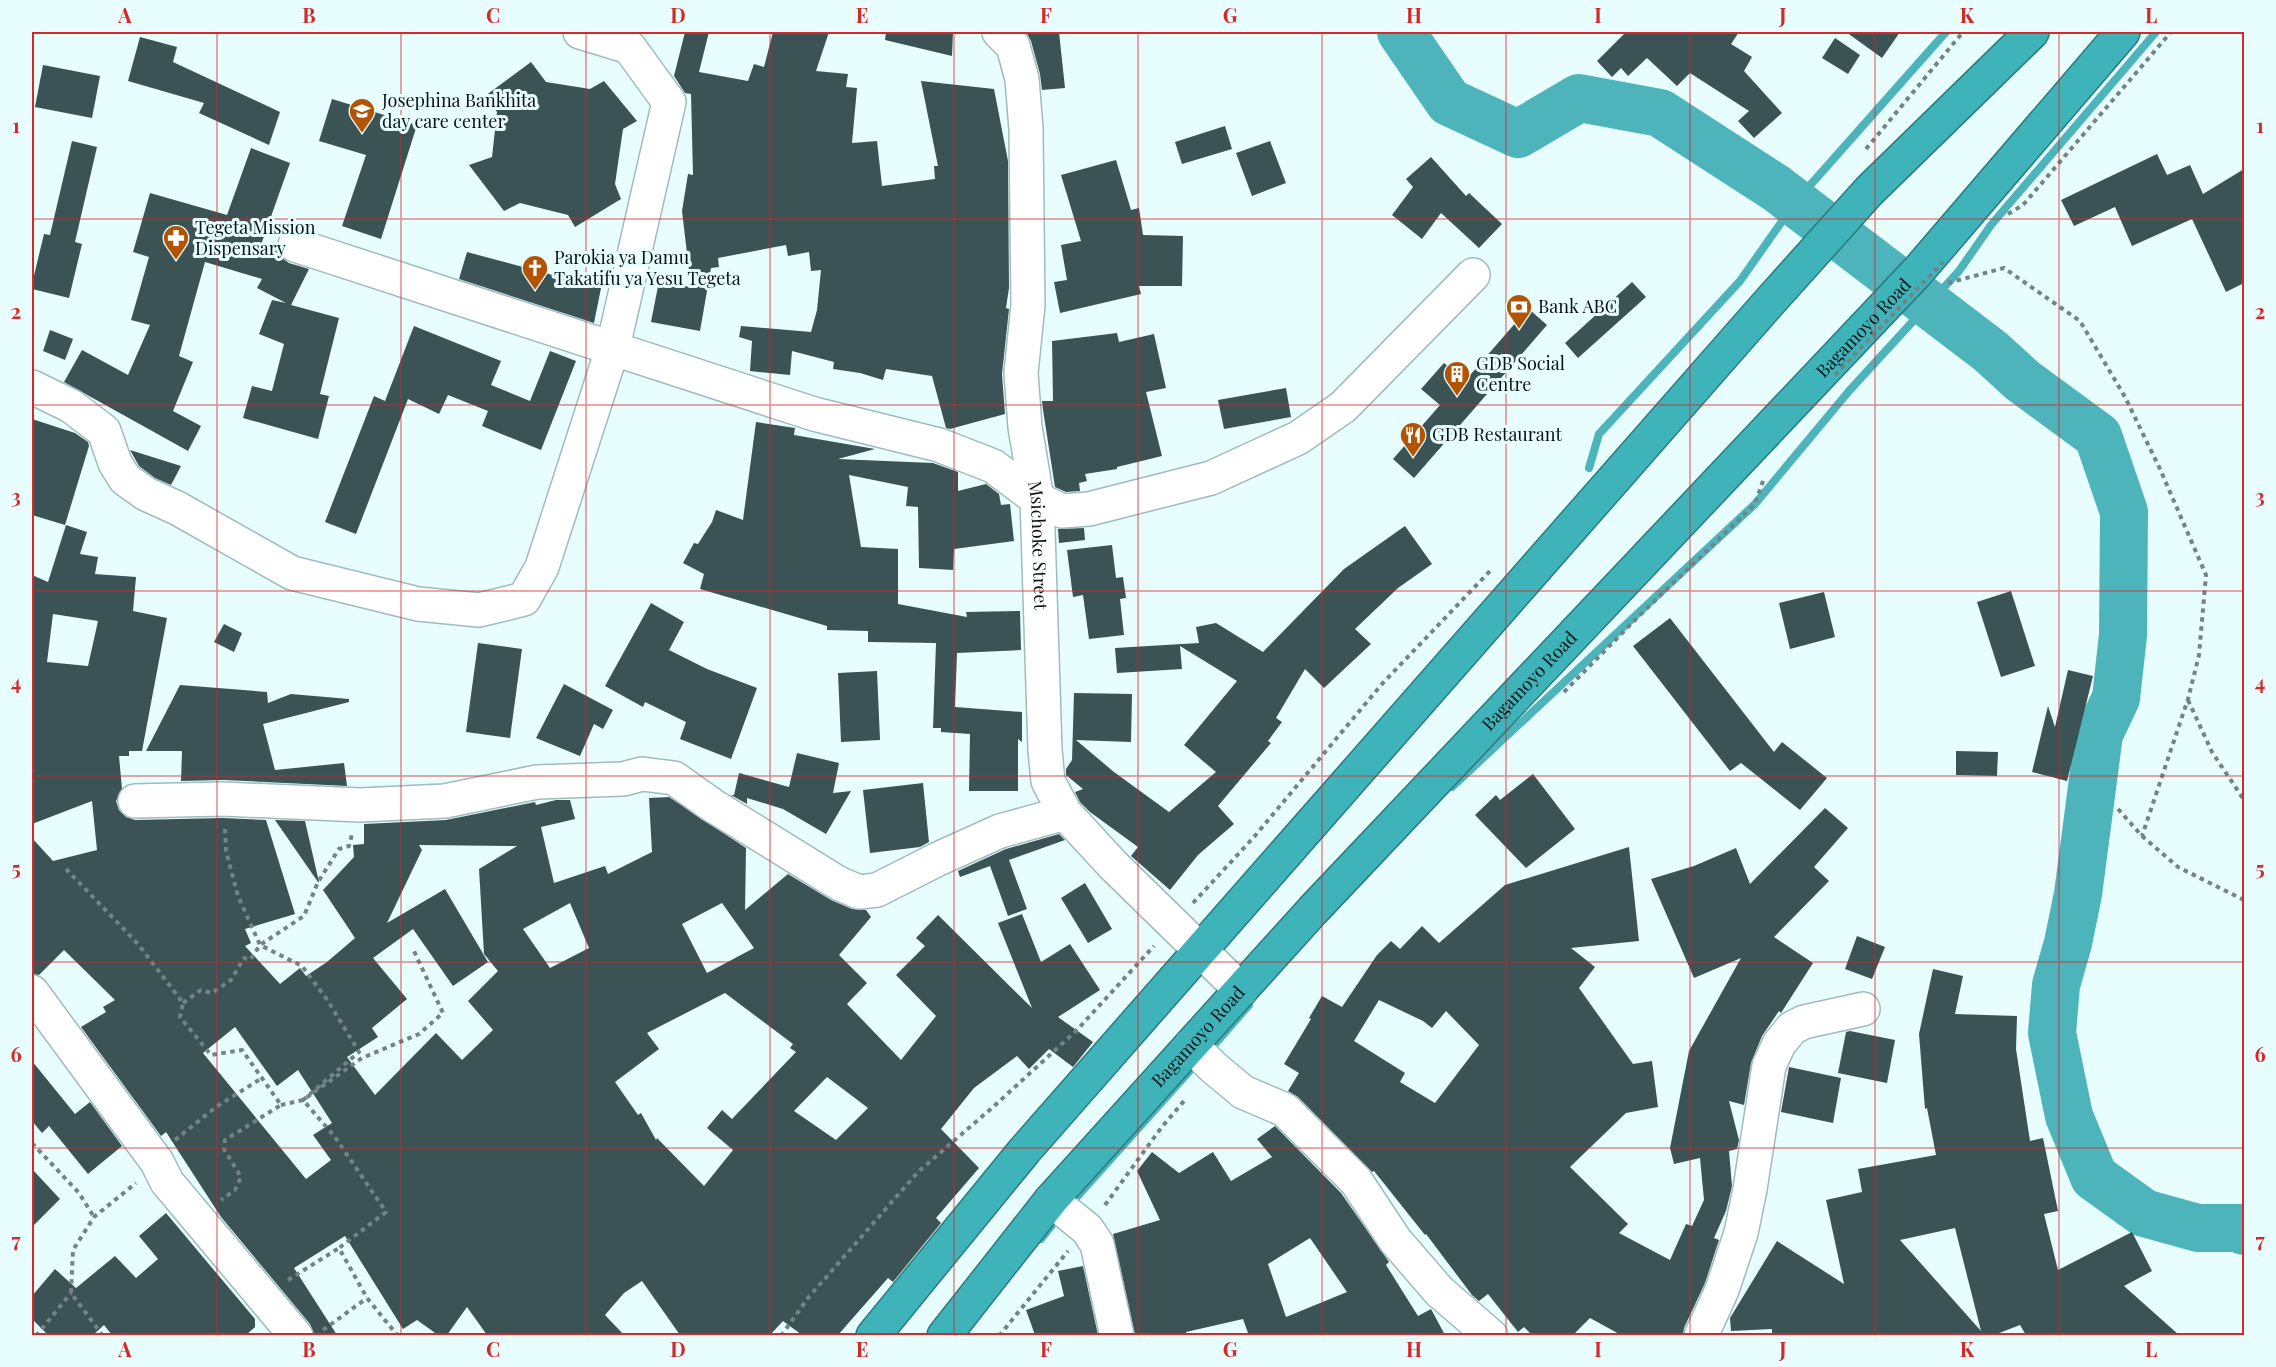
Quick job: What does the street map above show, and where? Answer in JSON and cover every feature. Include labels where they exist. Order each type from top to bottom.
[{"type":"highway","points":[[873,1335],[1025,1150],[1765,307],[1869,191],[2032,32]]},
{"type":"highway","name":"Bagamoyo Road","points":[[944,1335],[1051,1200],[1202,1056],[1240,990],[1313,909],[1830,375],[1937,260],[2123,32]]},
{"type":"street","points":[[32,387],[71,406],[104,431],[115,463],[125,478],[146,494],[177,508],[292,573],[418,604],[479,610],[524,599],[542,567],[613,347],[669,102],[629,47],[580,32]]},
{"type":"street","name":"Msichoke Street","points":[[999,32],[1013,46],[1022,79],[1026,129],[1028,305],[1021,374],[1025,427],[1037,499],[1048,781],[1065,813],[1113,865],[1240,990]]},
{"type":"street","points":[[295,245],[814,414],[939,445],[993,466],[1037,499],[1062,511],[1089,509],[1212,478],[1298,438],[1343,407],[1473,274]]},
{"type":"street","points":[[135,801],[224,799],[360,805],[445,801],[537,782],[623,779],[642,774],[674,778],[712,805],[818,871],[859,892],[877,890],[1000,831],[1065,813]]},
{"type":"street","points":[[32,993],[157,1162],[166,1182],[296,1335]]},
{"type":"street","points":[[1701,1335],[1722,1290],[1741,1233],[1769,1066],[1779,1044],[1792,1028],[1804,1022],[1863,1009]]},
{"type":"street","points":[[1202,1056],[1243,1092],[1285,1110],[1356,1181],[1395,1240],[1439,1291],[1491,1335]]},
{"type":"street","points":[[1051,1200],[1087,1229],[1097,1244],[1117,1335]]},
{"type":"path","points":[[1830,375],[1937,260]]},
{"type":"path","points":[[1945,284],[1979,277],[2004,268],[2080,321],[2125,397],[2160,469],[2206,575],[2199,655],[2188,699],[2142,836]]},
{"type":"path","points":[[1563,693],[1755,504],[1766,473]]},
{"type":"path","points":[[781,1335],[808,1298],[918,1172],[1076,1030],[1254,837],[1382,684],[1498,563]]},
{"type":"path","points":[[2188,699],[2212,752],[2244,800]]},
{"type":"path","points":[[224,799],[226,851],[238,896],[260,945],[302,966],[328,1001],[359,1052],[303,1100]]},
{"type":"path","points":[[281,1105],[242,1050],[212,1055],[180,1017],[183,1003],[201,990],[212,993],[231,980],[244,958],[250,960],[260,945],[304,916],[318,882],[333,857],[339,849],[349,846],[360,805]]},
{"type":"path","points":[[2118,809],[2142,836],[2178,867],[2244,900]]},
{"type":"path","points":[[66,869],[138,944],[183,1003]]},
{"type":"path","points":[[196,1217],[235,1190],[241,1177],[224,1149],[225,1140],[281,1105],[303,1100],[362,1058],[419,1034],[443,1013],[413,949]]},
{"type":"path","points":[[999,1335],[1087,1229],[1161,1128],[1202,1056]]},
{"type":"path","points":[[262,1297],[339,1248],[386,1212],[335,1137],[303,1100]]},
{"type":"path","points":[[32,1143],[79,1193],[94,1217]]},
{"type":"path","points":[[339,1248],[367,1298],[398,1335]]},
{"type":"path","points":[[36,1335],[71,1293]]},
{"type":"path","points":[[315,1335],[367,1298]]},
{"type":"building","points":[[685,32],[709,32],[699,72],[748,81],[754,64],[764,67],[773,32],[829,32],[816,71],[848,74],[846,87],[857,88],[852,143],[877,141],[882,186],[935,179],[934,166],[938,166],[921,81],[994,89],[1008,161],[1009,288],[1006,308],[1009,309],[1002,374],[1005,414],[950,429],[946,428],[932,376],[886,369],[883,380],[860,373],[833,369],[834,362],[792,351],[790,375],[750,371],[752,341],[739,337],[741,326],[811,332],[817,310],[821,270],[811,271],[809,252],[788,256],[786,245],[718,258],[719,267],[711,268],[700,331],[651,322],[659,281],[691,287],[682,211],[688,174],[693,175],[691,94],[685,93],[674,76]]},
{"type":"building","points":[[886,32],[953,32],[952,56],[885,40]]},
{"type":"building","points":[[1026,32],[1059,32],[1065,88],[1042,90],[1031,41]]},
{"type":"building","points":[[1626,32],[1739,32],[1731,44],[1752,57],[1744,71],[1782,113],[1754,138],[1738,121],[1749,111],[1690,73],[1677,86],[1647,58],[1628,76],[1621,68],[1612,77],[1597,61]]},
{"type":"building","points":[[1846,32],[1900,32],[1882,58]]},
{"type":"building","points":[[140,37],[177,47],[173,62],[280,112],[269,145],[199,113],[204,103],[128,81]]},
{"type":"building","points":[[1835,38],[1860,55],[1848,74],[1822,58]]},
{"type":"building","points":[[531,62],[546,82],[590,89],[604,81],[637,121],[623,129],[615,184],[621,199],[575,227],[568,215],[520,203],[504,211],[469,165],[492,157],[497,112],[485,96]]},
{"type":"building","points":[[43,65],[100,76],[92,118],[35,107]]},
{"type":"building","points":[[332,99],[417,125],[381,239],[342,226],[366,155],[319,141]]},
{"type":"building","points":[[1225,126],[1232,149],[1182,164],[1175,142]]},
{"type":"building","points":[[72,141],[97,147],[75,242],[82,244],[69,298],[32,289],[32,284],[44,234],[50,235]]},
{"type":"building","points":[[1270,141],[1286,183],[1252,196],[1236,153]]},
{"type":"building","points":[[251,148],[290,163],[262,242],[277,250],[289,263],[309,269],[291,305],[339,318],[320,394],[329,396],[318,439],[243,418],[252,386],[272,391],[284,344],[259,334],[272,300],[286,303],[257,288],[262,279],[205,262],[179,356],[193,362],[173,411],[201,426],[188,451],[64,382],[82,350],[128,375],[150,325],[131,320],[149,257],[133,252],[150,193],[227,215]]},
{"type":"building","points":[[2157,154],[2167,175],[2190,165],[2203,194],[2244,169],[2244,283],[2226,292],[2192,219],[2132,246],[2115,207],[2074,226],[2061,200]]},
{"type":"building","points":[[1431,157],[1466,196],[1469,193],[1502,224],[1479,248],[1441,213],[1422,239],[1392,215],[1413,187],[1406,179]]},
{"type":"building","points":[[1116,160],[1131,210],[1139,208],[1143,235],[1183,236],[1182,286],[1139,286],[1141,294],[1060,313],[1054,282],[1067,280],[1061,245],[1081,241],[1061,175]]},
{"type":"building","points":[[467,252],[601,288],[594,323],[459,279]]},
{"type":"building","points":[[1632,282],[1646,297],[1578,358],[1565,343]]},
{"type":"building","name":"GDB Social Centre","points":[[1530,310],[1547,325],[1414,478],[1393,459],[1440,405],[1421,389],[1444,363],[1465,381],[1524,313],[1526,315]]},
{"type":"building","points":[[414,326],[501,361],[491,385],[530,401],[550,351],[576,361],[541,450],[482,426],[488,411],[448,395],[439,414],[408,399],[356,534],[325,522],[374,396],[385,401]]},
{"type":"building","points":[[50,330],[73,339],[65,360],[43,351]]},
{"type":"building","points":[[1117,333],[1119,342],[1154,334],[1166,388],[1146,392],[1162,456],[1117,467],[1117,469],[1085,474],[1087,481],[1079,483],[1080,491],[1066,492],[1055,487],[1042,401],[1053,401],[1052,341]]},
{"type":"building","points":[[1286,388],[1291,417],[1224,429],[1218,400]]},
{"type":"building","points":[[32,419],[75,433],[88,442],[89,446],[65,525],[32,515]]},
{"type":"building","points":[[756,422],[795,428],[794,435],[875,449],[838,459],[933,463],[958,472],[958,491],[986,484],[999,494],[1001,505],[1010,504],[1014,541],[954,549],[953,570],[919,568],[918,507],[906,506],[908,487],[849,475],[861,547],[898,549],[898,604],[967,617],[966,612],[1020,611],[1021,650],[957,653],[955,707],[1022,712],[1022,742],[1018,739],[1018,791],[969,791],[970,734],[941,732],[941,728],[933,728],[936,643],[868,642],[868,631],[827,630],[827,626],[700,589],[704,574],[683,563],[694,543],[698,544],[712,522],[716,510],[743,520]]},
{"type":"building","points":[[130,450],[181,466],[171,485],[155,478],[139,466]]},
{"type":"building","points":[[66,525],[87,532],[80,554],[98,557],[95,574],[136,577],[133,611],[167,618],[142,751],[129,751],[129,756],[119,756],[122,789],[116,801],[119,810],[126,817],[135,820],[223,818],[266,820],[295,914],[245,929],[251,943],[245,946],[280,984],[300,968],[306,976],[327,962],[355,938],[323,890],[354,857],[353,845],[364,844],[364,824],[446,820],[535,802],[536,805],[556,800],[570,800],[575,819],[541,827],[554,883],[605,866],[608,874],[652,852],[649,798],[669,797],[746,848],[745,910],[788,874],[831,900],[852,909],[866,910],[871,917],[839,955],[867,983],[847,1004],[901,1060],[936,1016],[896,975],[925,946],[916,938],[938,915],[1032,1008],[998,923],[1022,914],[1041,962],[1070,944],[1100,990],[1058,1017],[1093,1042],[1073,1067],[1049,1049],[1029,1069],[1017,1056],[974,1088],[941,1129],[979,1168],[936,1218],[941,1223],[893,1282],[888,1278],[838,1335],[802,1335],[783,1321],[770,1335],[680,1335],[642,1281],[624,1293],[605,1315],[624,1335],[487,1335],[467,1307],[447,1335],[438,1335],[417,1320],[403,1329],[345,1236],[294,1268],[337,1335],[314,1335],[310,1324],[221,1217],[166,1132],[161,1136],[81,1027],[106,1012],[103,1007],[115,1000],[64,950],[39,975],[32,974],[32,838],[53,861],[97,850],[92,801],[32,824],[32,575],[48,582]],"holes":[[[53,614],[98,621],[88,666],[47,662]],[[419,845],[517,846],[479,869],[484,954],[498,971],[468,1001],[493,1030],[462,1060],[436,1033],[375,1095],[347,1057],[378,1037],[372,1028],[407,999],[373,958],[413,929],[453,986],[488,962],[445,889],[387,923],[422,850]],[[570,903],[589,948],[550,968],[523,929]],[[722,903],[754,948],[707,973],[682,924]],[[725,993],[793,1044],[790,1048],[796,1052],[732,1119],[722,1110],[707,1128],[733,1150],[704,1186],[657,1138],[656,1140],[641,1113],[638,1115],[615,1082],[659,1049],[647,1033]],[[235,1027],[277,1086],[298,1070],[332,1123],[313,1135],[331,1160],[306,1179],[203,1053]],[[827,1077],[868,1108],[836,1140],[794,1111]]]},
{"type":"building","points":[[1405,526],[1432,564],[1398,588],[1355,629],[1371,644],[1324,688],[1305,669],[1276,718],[1282,722],[1268,741],[1271,743],[1218,806],[1234,824],[1198,855],[1170,890],[1131,856],[1138,847],[1080,802],[1075,792],[1083,789],[1066,775],[1066,769],[1072,760],[1074,693],[1132,694],[1131,742],[1076,740],[1114,772],[1169,812],[1216,772],[1184,745],[1237,681],[1180,646],[1182,669],[1117,673],[1115,648],[1199,643],[1196,627],[1216,623],[1263,652],[1344,569]]},
{"type":"building","points":[[1084,528],[1085,540],[1059,543],[1058,529]]},
{"type":"building","points":[[1112,545],[1116,578],[1123,577],[1126,598],[1120,599],[1124,635],[1089,639],[1083,595],[1073,597],[1067,550]]},
{"type":"building","points":[[2011,591],[2035,666],[2001,677],[1977,602]]},
{"type":"building","points":[[1824,592],[1835,637],[1790,649],[1779,603]]},
{"type":"building","points":[[651,603],[684,622],[669,650],[707,669],[757,688],[731,759],[680,739],[686,722],[645,702],[643,707],[605,686]]},
{"type":"building","points":[[1670,618],[1774,752],[1782,742],[1827,778],[1800,810],[1741,763],[1730,771],[1633,646]]},
{"type":"building","points":[[224,624],[242,633],[234,652],[214,642]]},
{"type":"building","points":[[478,643],[522,649],[510,738],[466,732]]},
{"type":"building","points":[[2068,670],[2093,676],[2067,781],[2032,772],[2048,706],[2055,727]]},
{"type":"building","points":[[877,671],[880,740],[841,742],[838,673]]},
{"type":"building","points":[[564,684],[613,710],[603,729],[594,724],[580,756],[536,738]]},
{"type":"building","points":[[180,685],[267,692],[268,703],[291,694],[349,699],[349,702],[263,724],[275,770],[344,763],[347,786],[224,780],[181,781],[182,751],[146,751]]},
{"type":"building","points":[[1956,751],[1998,752],[1997,776],[1956,775]]},
{"type":"building","points":[[797,753],[839,763],[833,793],[851,791],[826,834],[783,809],[747,798],[747,804],[731,795],[734,795],[739,773],[789,787]]},
{"type":"building","points":[[1533,774],[1575,829],[1526,868],[1475,815],[1496,795],[1500,800]]},
{"type":"building","points":[[923,783],[929,842],[920,847],[870,853],[863,790]]},
{"type":"building","points":[[1825,808],[1848,828],[1814,867],[1829,881],[1774,937],[1813,963],[1781,1013],[1779,1011],[1762,1036],[1751,1063],[1744,1105],[1729,1101],[1739,1140],[1737,1149],[1729,1151],[1732,1186],[1726,1211],[1714,1238],[1719,1240],[1705,1283],[1684,1328],[1683,1335],[1621,1335],[1590,1318],[1573,1335],[1532,1335],[1524,1327],[1518,1332],[1488,1294],[1479,1301],[1472,1295],[1374,1171],[1372,1172],[1298,1097],[1288,1091],[1299,1073],[1284,1064],[1322,996],[1342,1007],[1377,955],[1391,941],[1400,949],[1422,926],[1439,943],[1505,885],[1629,847],[1639,941],[1571,948],[1595,967],[1579,988],[1633,1064],[1652,1061],[1658,1107],[1626,1113],[1570,1167],[1628,1224],[1619,1233],[1670,1260],[1686,1224],[1692,1226],[1704,1200],[1700,1158],[1674,1164],[1670,1148],[1689,1051],[1741,958],[1694,978],[1651,879],[1694,866],[1736,848],[1750,884]],"holes":[[[1379,1000],[1423,1021],[1432,1028],[1446,1011],[1479,1045],[1435,1103],[1400,1082],[1405,1073],[1354,1041]]]},
{"type":"building","points":[[275,820],[305,821],[319,882],[318,882]]},
{"type":"building","points":[[1059,834],[1065,840],[1009,860],[1027,909],[1008,916],[990,866],[960,877],[958,871],[1006,849]]},
{"type":"building","points":[[1085,883],[1112,929],[1088,943],[1061,898]]},
{"type":"building","points":[[1857,936],[1885,947],[1872,979],[1845,969]]},
{"type":"building","points":[[1933,969],[1963,976],[1955,1014],[2017,1016],[2016,1049],[2030,1141],[2043,1138],[2058,1211],[2044,1214],[2058,1270],[2132,1232],[2152,1271],[2124,1286],[2179,1335],[2026,1335],[2020,1325],[1994,1335],[1772,1335],[1772,1329],[1731,1331],[1730,1318],[1777,1241],[1844,1284],[1826,1200],[1862,1192],[1858,1169],[1936,1155],[1927,1108],[1925,1109],[1919,1034]],"holes":[[[1955,1228],[1981,1331],[1900,1240]]]},
{"type":"building","points":[[1846,1032],[1895,1040],[1887,1083],[1838,1073]]},
{"type":"building","points":[[32,1061],[75,1114],[90,1102],[122,1146],[88,1174],[49,1126],[42,1133],[32,1121]]},
{"type":"building","points":[[1789,1067],[1841,1078],[1833,1123],[1781,1112]]},
{"type":"building","points":[[1275,1126],[1341,1193],[1389,1262],[1386,1265],[1418,1316],[1431,1309],[1445,1335],[1243,1335],[1248,1333],[1243,1319],[1186,1332],[1187,1335],[1135,1335],[1113,1234],[1160,1220],[1137,1171],[1152,1152],[1179,1173],[1213,1152],[1231,1181],[1272,1157],[1257,1139]],"holes":[[[1310,1238],[1347,1292],[1286,1317],[1268,1264]]]},
{"type":"building","points":[[32,1169],[60,1199],[32,1227]]},
{"type":"building","points":[[166,1213],[255,1319],[255,1327],[246,1335],[112,1335],[104,1325],[93,1335],[48,1335],[32,1319],[32,1296],[55,1269],[76,1288],[115,1256],[136,1278],[158,1259],[139,1236]]},
{"type":"building","points":[[1083,1266],[1098,1335],[1035,1335],[1026,1310],[1064,1296],[1058,1271]]},
{"type":"waterway","points":[[1401,32],[1449,102],[1518,134],[1579,98],[1660,113],[1776,188],[1990,351],[2023,381],[2098,436],[2124,512],[2123,635],[2116,698],[2099,734],[2078,894],[2056,985],[2052,1033],[2069,1116],[2094,1177],[2144,1213],[2198,1228],[2242,1228],[2244,1231]]},
{"type":"waterway","points":[[1589,468],[1599,434],[1740,281],[1797,200],[1946,32]]},
{"type":"waterway","points":[[1452,787],[1755,504],[1849,391],[1959,271],[1991,225],[2156,32]]},
{"type":"waterway","points":[[1214,1045],[1249,1005]]},
{"type":"waterway","points":[[1074,1200],[1194,1066]]},
{"type":"waterway","points":[[1041,1239],[1056,1220]]},
{"type":"place","name":"Josephina Bankhita day care center","points":[[362,134]]},
{"type":"place","name":"Tegeta Mission Dispensary","points":[[176,261]]},
{"type":"place","name":"Parokia ya Damu Takatifu ya Yesu Tegeta","points":[[535,291]]},
{"type":"place","name":"Bank ABC","points":[[1519,330]]},
{"type":"place","name":"GDB Social Centre","points":[[1457,397]]},
{"type":"place","name":"GDB Restaurant","points":[[1413,458]]}]
